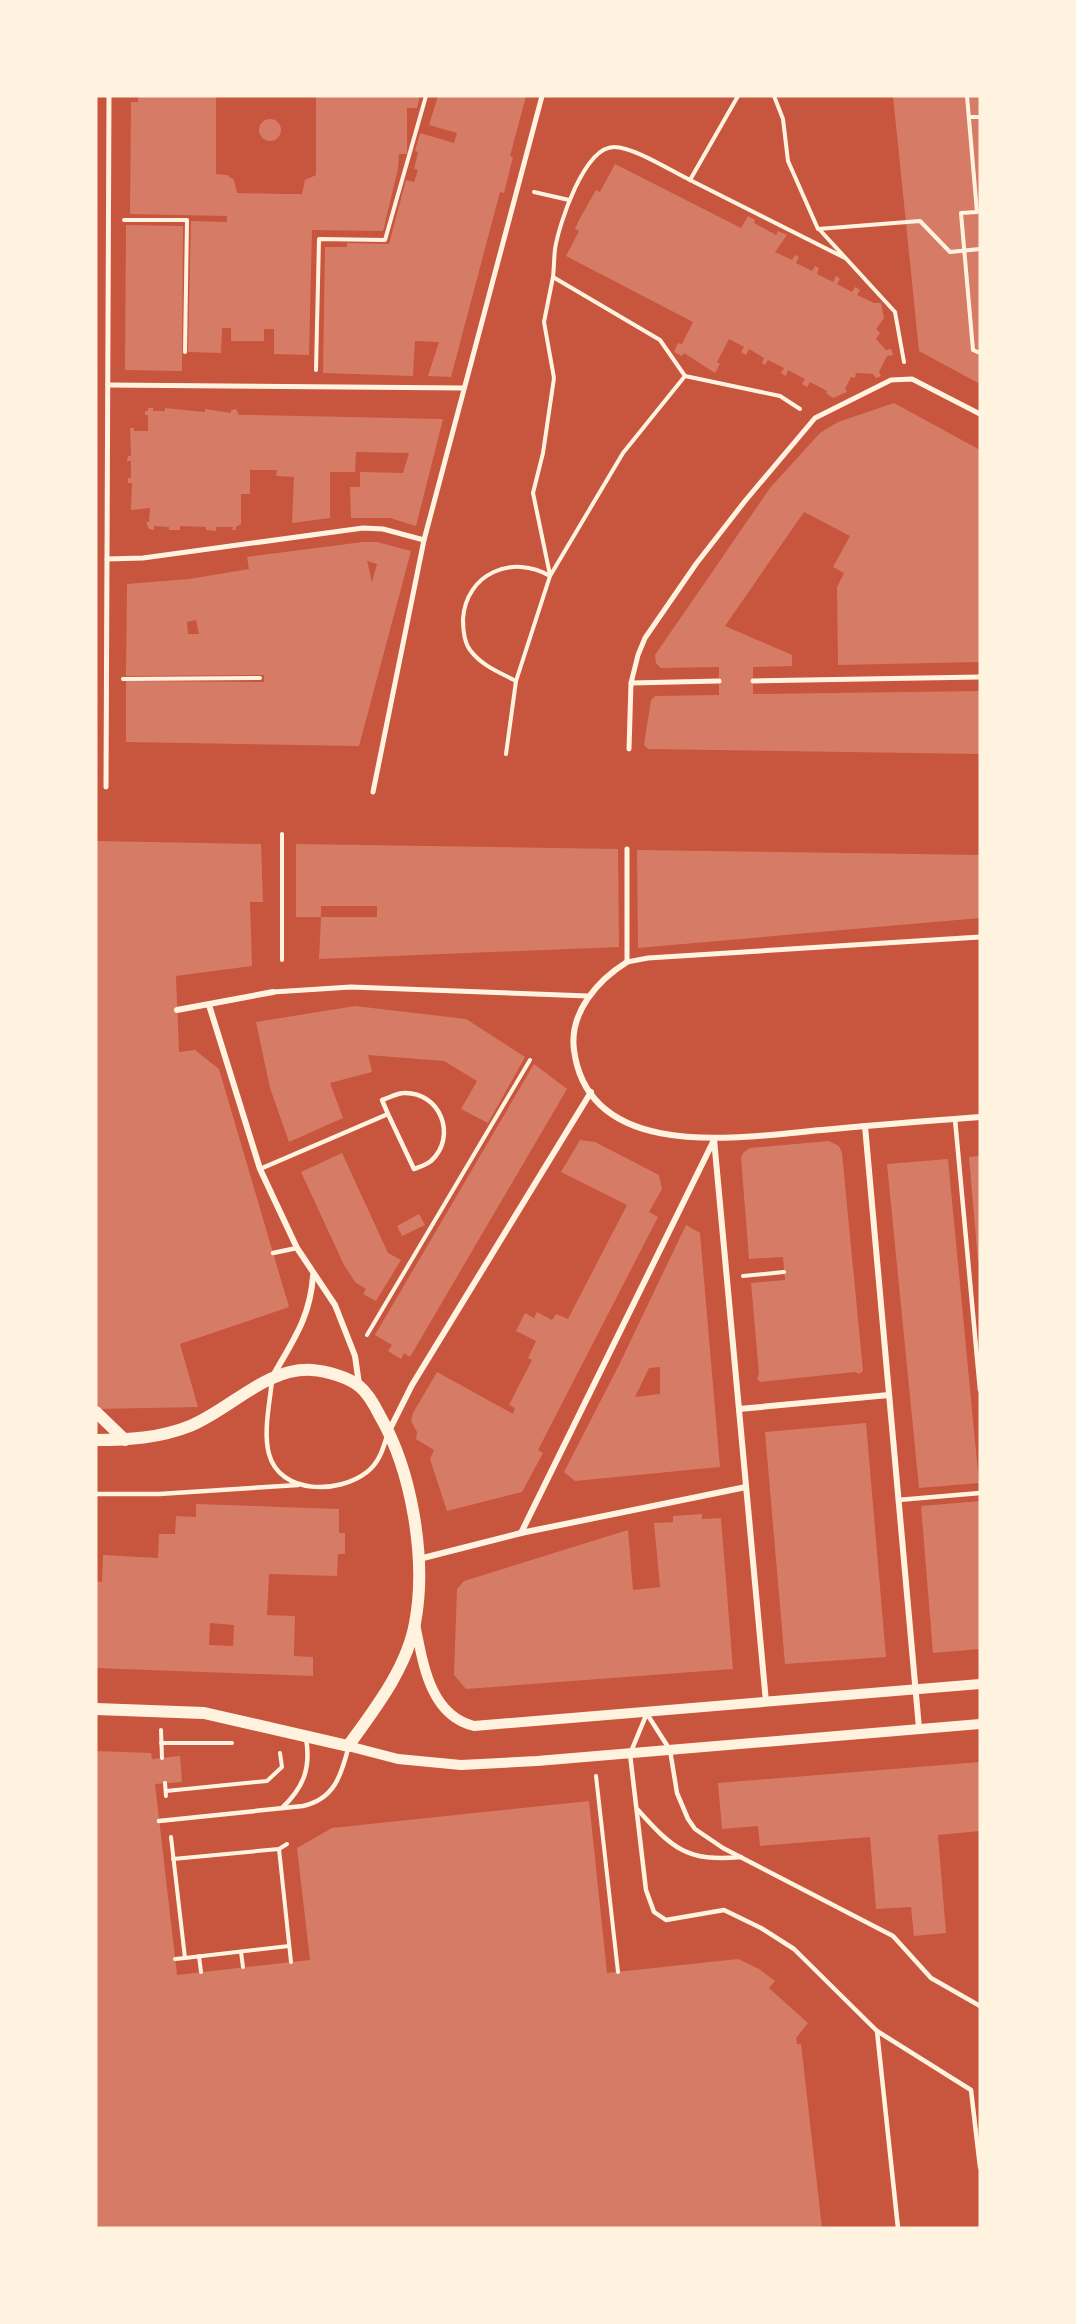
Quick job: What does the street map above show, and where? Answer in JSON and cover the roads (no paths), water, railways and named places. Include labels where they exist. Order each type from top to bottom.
[{"type":"main road","points":[[96,1440],[125,1440],[164,1434],[192,1425],[272,1378],[292,1371],[312,1370],[334,1375],[359,1386],[373,1403],[388,1431],[409,1486],[418,1559],[415,1624],[387,1691],[348,1746],[204,1713],[96,1709]]},
{"type":"main road","points":[[96,1412],[125,1440]]},
{"type":"street","points":[[106,787],[109,96]]},
{"type":"street","points":[[373,792],[424,540],[542,96]]},
{"type":"street","points":[[629,750],[631,683],[645,638],[696,564],[745,501],[816,418],[891,380],[909,379],[980,414]]},
{"type":"street","points":[[108,385],[464,388]]},
{"type":"street","points":[[107,558],[142,558],[363,528],[383,529],[424,540]]},
{"type":"street","points":[[753,681],[980,677]]},
{"type":"street","points":[[631,683],[719,681]]},
{"type":"street","points":[[627,849],[627,962]]},
{"type":"street","points":[[980,937],[648,957],[627,962],[615,970],[588,996],[575,1032],[574,1047],[581,1077],[591,1092],[611,1112],[650,1131],[714,1139],[980,1116]]},
{"type":"street","points":[[177,1010],[273,992],[351,987],[588,996]]},
{"type":"street","points":[[209,1005],[260,1169],[297,1248],[335,1305],[355,1356],[359,1386]]},
{"type":"street","points":[[388,1431],[412,1385],[591,1092]]},
{"type":"street","points":[[865,1126],[919,1728]]},
{"type":"street","points":[[714,1139],[766,1702]]},
{"type":"street","points":[[521,1533],[714,1139]]},
{"type":"street","points":[[272,1378],[306,1318],[311,1302],[313,1275]]},
{"type":"street","points":[[739,1409],[889,1395]]},
{"type":"street","points":[[418,1559],[521,1533],[746,1487]]},
{"type":"street","points":[[415,1624],[425,1677],[445,1708],[459,1720],[474,1726],[980,1684]]},
{"type":"street","points":[[348,1746],[398,1759],[461,1765],[630,1754],[980,1724]]},
{"type":"lane","points":[[402,1093],[415,1094],[429,1101],[440,1112],[445,1126],[442,1143],[430,1162],[414,1169],[388,1114],[382,1100],[402,1093]]},
{"type":"lane","points":[[260,1169],[388,1114]]},
{"type":"lane","points":[[955,1119],[980,1390]]},
{"type":"lane","points":[[273,1253],[297,1248]]},
{"type":"lane","points":[[272,1378],[269,1456],[285,1478],[298,1485]]},
{"type":"lane","points":[[96,1494],[159,1494],[340,1484],[368,1472],[380,1456],[388,1431]]},
{"type":"lane","points":[[898,1500],[980,1493]]},
{"type":"lane","points":[[647,1713],[670,1750],[674,1782],[688,1819],[707,1839],[893,1936],[931,1978],[980,2006]]},
{"type":"lane","points":[[647,1713],[630,1754],[646,1890],[654,1912],[666,1920],[724,1910],[751,1922],[794,1949],[877,2031],[971,2090],[980,2167]]},
{"type":"lane","points":[[282,1808],[297,1793],[307,1772],[305,1736]]},
{"type":"lane","points":[[159,1821],[317,1802],[331,1791],[340,1778],[348,1746]]},
{"type":"lane","points":[[638,1809],[660,1834],[696,1856],[710,1860],[741,1857]]},
{"type":"lane","points":[[877,2031],[898,2228]]}]
